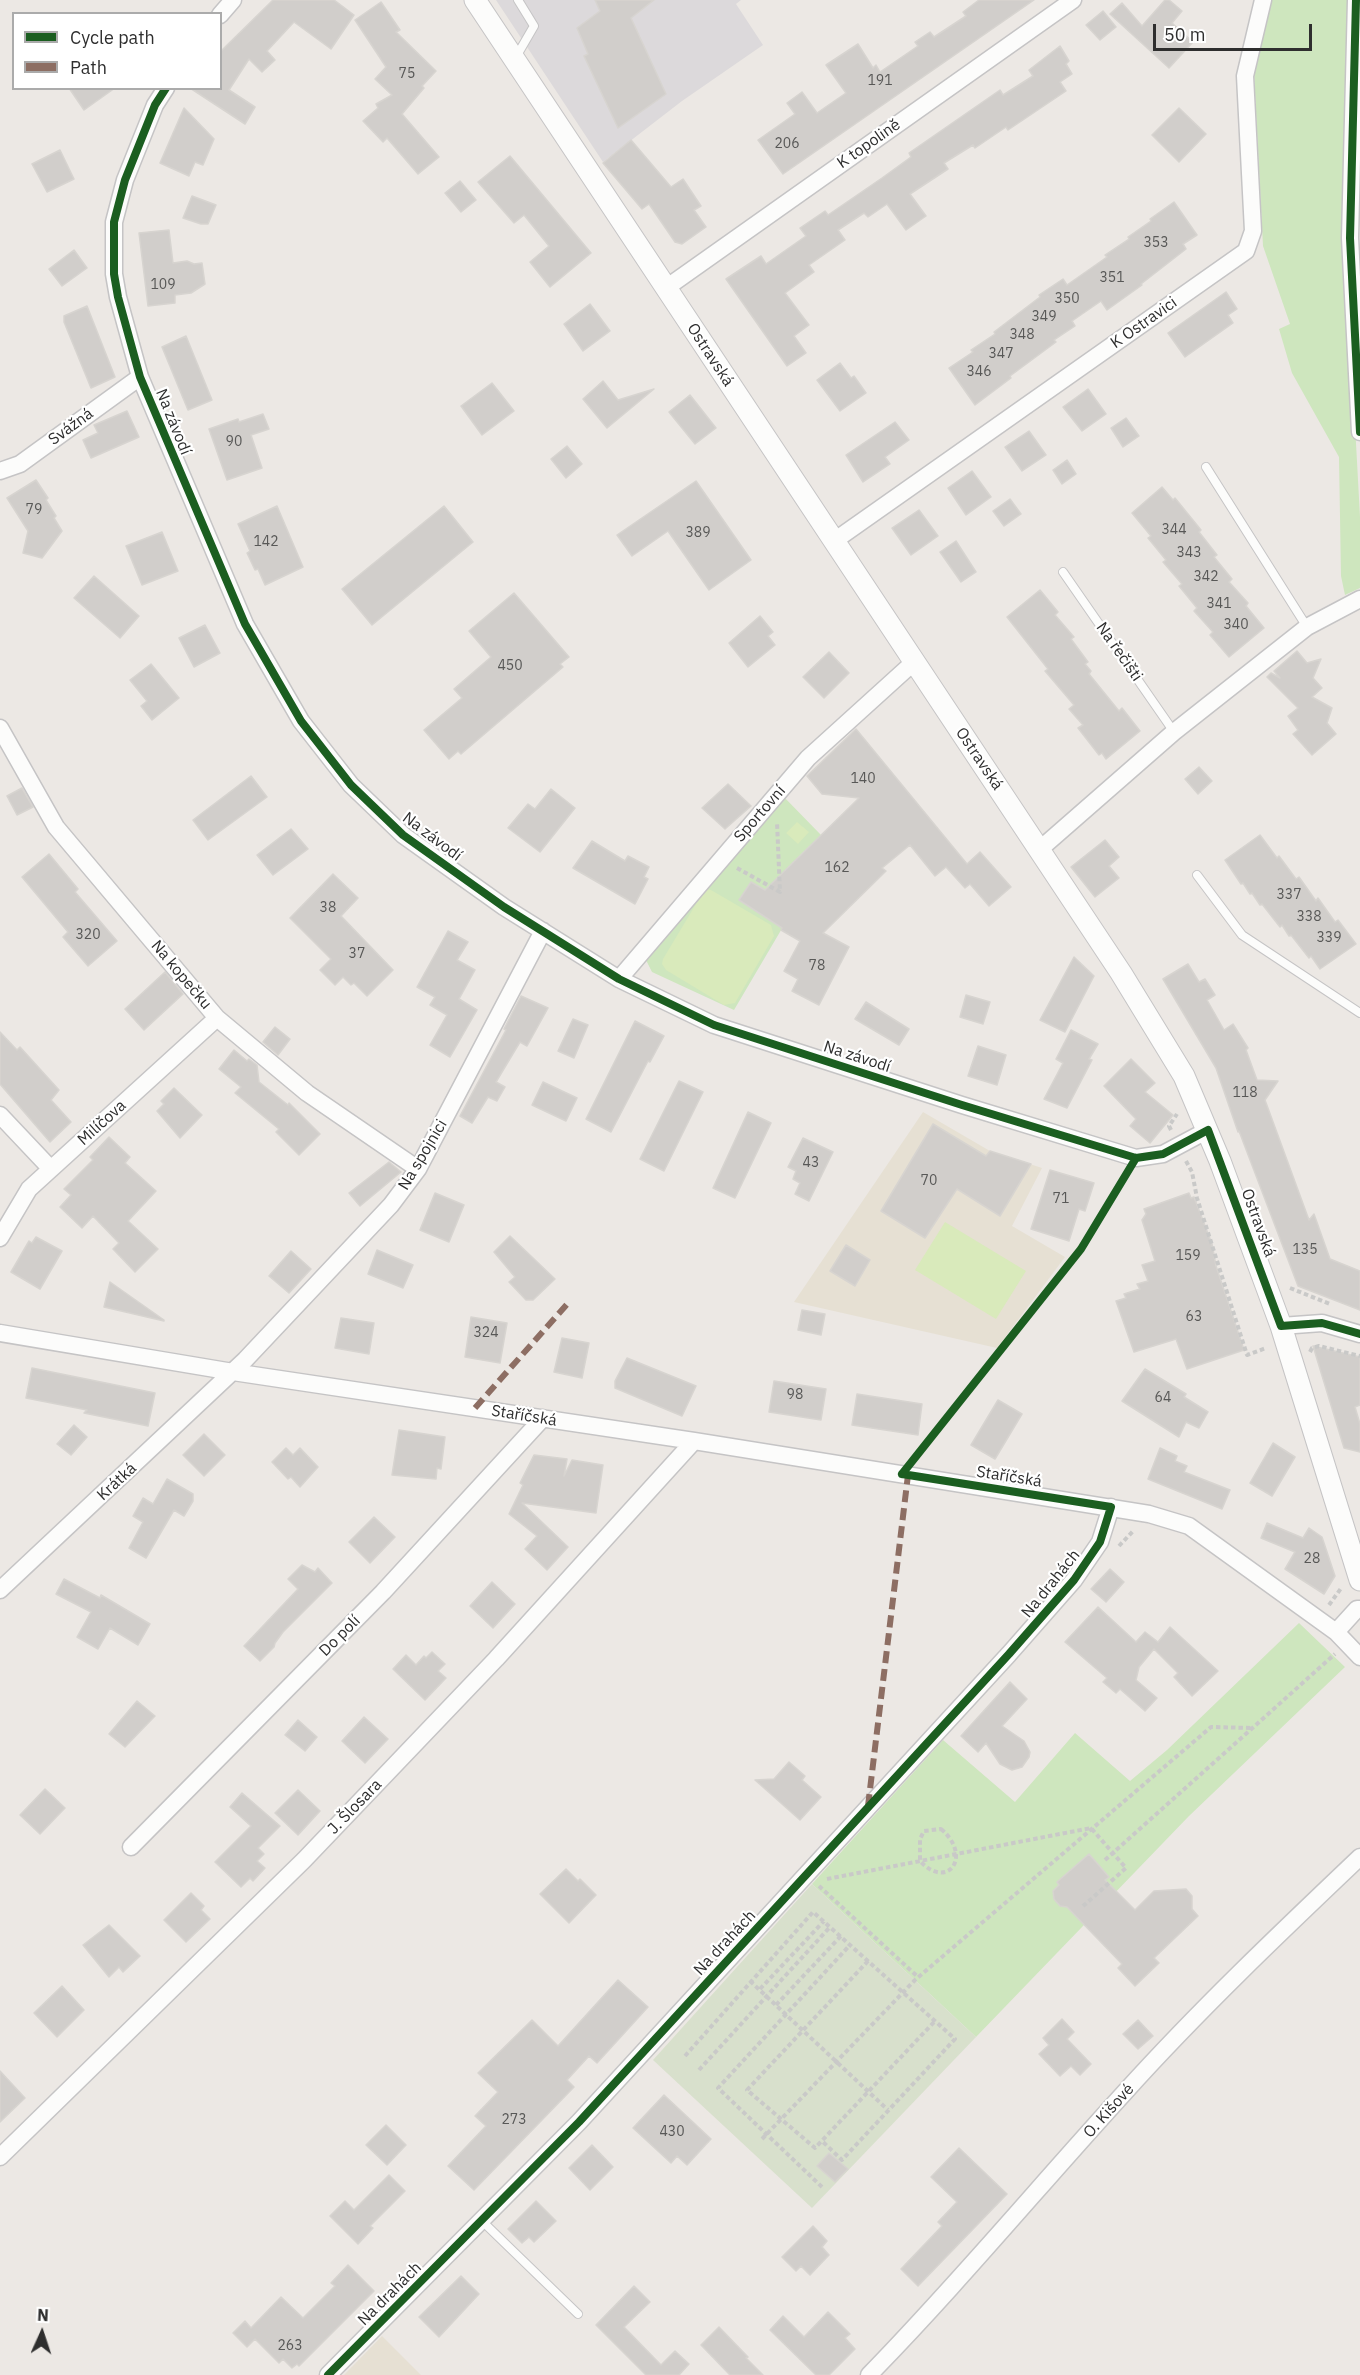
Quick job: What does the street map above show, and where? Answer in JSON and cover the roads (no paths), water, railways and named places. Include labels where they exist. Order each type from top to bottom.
[{"type":"street","points":[[222,13],[233,0]]},
{"type":"street","name":"Ostravská","points":[[475,0],[1039,850],[1184,1076],[1208,1130],[1281,1326],[1353,1580]]},
{"type":"street","name":"K topolině","points":[[666,288],[1073,0]]},
{"type":"street","name":"K Ostravici","points":[[834,541],[1246,251],[1253,231],[1245,76],[1263,0]]},
{"type":"street","points":[[1356,0],[1350,238],[1360,432]]},
{"type":"street","name":"Na závodí","points":[[165,90],[155,105],[125,180],[114,222],[114,273],[118,297],[140,377],[245,624],[301,721],[351,785],[403,835],[504,906],[619,979],[714,1024],[984,1112],[1136,1158],[1156,1156],[1179,1147],[1208,1130]]},
{"type":"street","name":"Svážná","points":[[0,471],[20,464],[140,377]]},
{"type":"street","points":[[1039,850],[1174,732],[1307,627],[1360,598]]},
{"type":"street","name":"Sportovní","points":[[619,979],[808,758],[914,662]]},
{"type":"street","name":"Na kopečku","points":[[0,728],[56,827],[217,1018],[308,1093],[418,1168]]},
{"type":"street","name":"Na spojnici","points":[[233,1372],[357,1243],[391,1205],[418,1168],[543,931]]},
{"type":"street","name":"Milíčova","points":[[0,1238],[29,1189],[217,1018]]},
{"type":"street","points":[[0,1115],[51,1169]]},
{"type":"street","points":[[1281,1326],[1322,1323],[1360,1334]]},
{"type":"street","name":"Staříčská","points":[[0,1333],[233,1372],[1111,1506],[1149,1514],[1189,1526],[1333,1638],[1352,1658]]},
{"type":"street","name":"Krátká","points":[[0,1590],[233,1372]]},
{"type":"street","name":"Do polí","points":[[131,1847],[383,1592],[543,1418]]},
{"type":"street","name":"J. Šlosara","points":[[0,2157],[304,1860],[496,1659],[694,1442]]},
{"type":"street","name":"Na drahách","points":[[328,2375],[579,2122],[1016,1646],[1074,1580],[1100,1542],[1111,1506]]},
{"type":"street","points":[[1333,1638],[1360,1609]]},
{"type":"street","name":"O. Kišové","points":[[869,2375],[927,2316],[1126,2090],[1256,1956],[1360,1857]]},
{"type":"lane","points":[[514,60],[534,26],[518,0]]},
{"type":"lane","points":[[1206,467],[1307,627]]},
{"type":"lane","name":"Na řečišti","points":[[1063,572],[1174,732]]},
{"type":"lane","points":[[1197,875],[1242,934],[1360,1013]]},
{"type":"lane","points":[[482,2221],[578,2314]]}]
